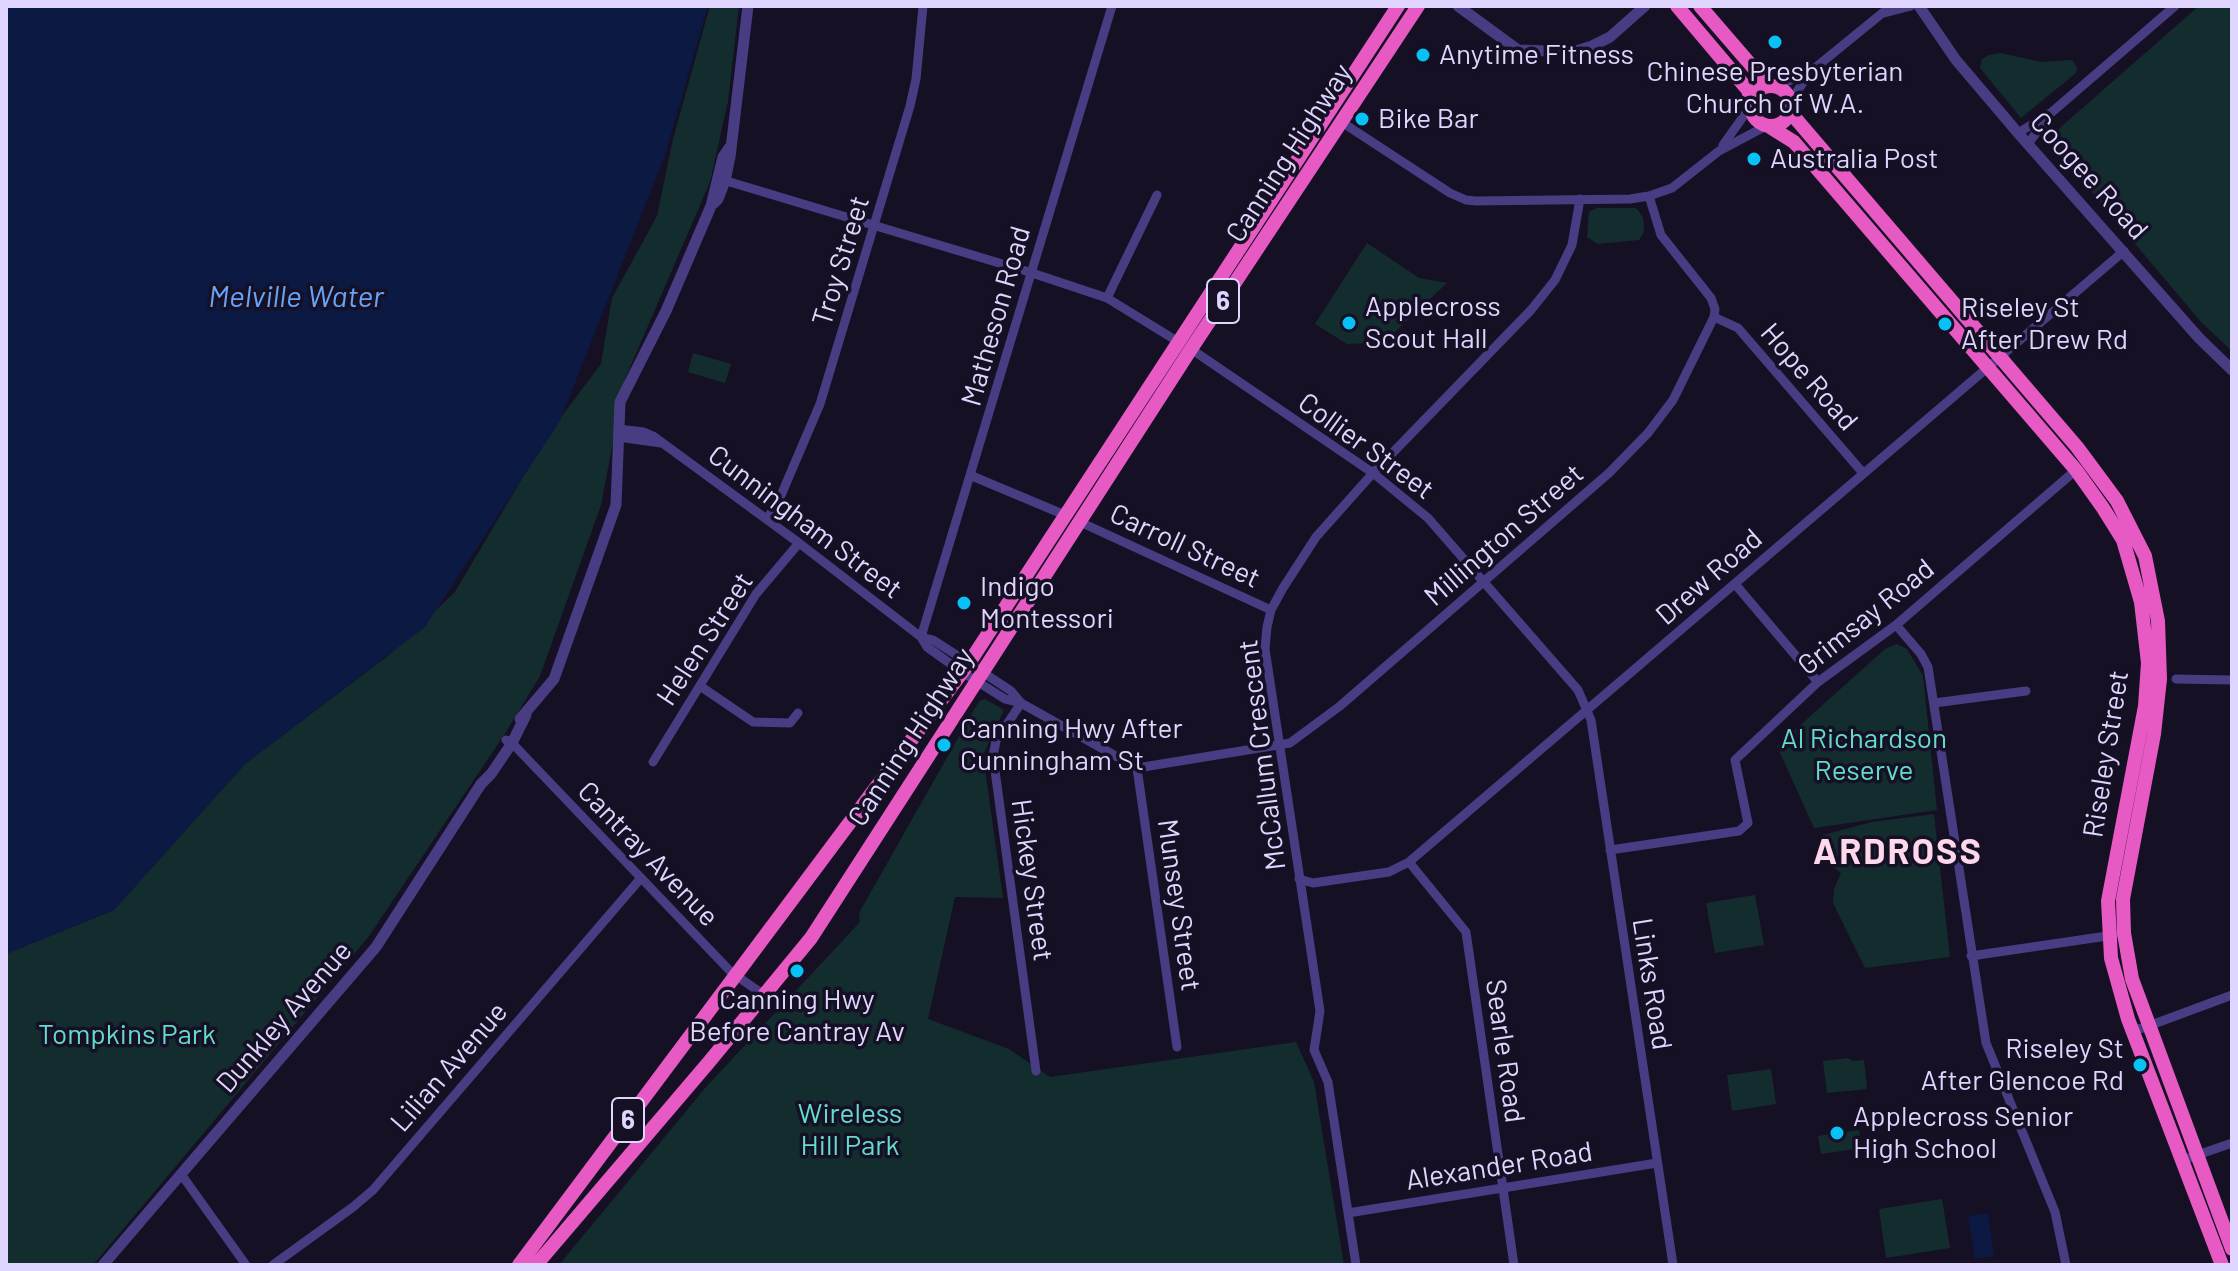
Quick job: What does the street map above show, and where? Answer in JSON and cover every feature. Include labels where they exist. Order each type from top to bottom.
[{"type":"highway","name":"Canning Highway","points":[[519,1265],[965,667],[1398,6]]},
{"type":"highway","name":"Canning Highway","points":[[536,1265],[811,938],[1191,349],[1418,6]]},
{"type":"highway","name":"Riseley Street","points":[[1677,6],[1748,90],[1755,119],[1794,142],[1993,361],[2077,447],[2128,519],[2145,556],[2160,639],[2161,680],[2123,899],[2124,933],[2132,979],[2222,1265]]},
{"type":"highway","name":"Riseley Street","points":[[1700,6],[1772,86],[1782,90],[1790,107],[2076,470],[2103,508],[2128,553],[2161,680],[2145,706],[2110,886],[2108,935],[2117,985],[2133,1030],[2232,1249]]},
{"type":"highway","points":[[1750,104],[1755,94],[1772,86]]},
{"type":"highway","points":[[1768,126],[1778,125],[1790,107]]},
{"type":"street","points":[[748,6],[738,102],[721,180],[1107,298],[1177,341]]},
{"type":"street","name":"Troy Street","points":[[767,519],[779,500],[820,404],[875,227],[910,106],[919,57],[923,6]]},
{"type":"street","name":"Matheson Road","points":[[921,637],[1112,6]]},
{"type":"street","points":[[1458,6],[1518,50],[1551,51],[1576,51],[1592,46],[1610,37],[1645,6]]},
{"type":"street","points":[[1772,86],[1810,72],[1891,6]]},
{"type":"street","points":[[1881,14],[1911,6]]},
{"type":"street","name":"Coogee Road","points":[[1919,6],[1956,60],[2018,133],[2209,349],[2232,370]]},
{"type":"street","points":[[2018,133],[2052,112],[2175,6]]},
{"type":"street","points":[[1790,107],[1810,72]]},
{"type":"street","points":[[1719,151],[1750,104]]},
{"type":"street","points":[[2028,144],[2052,112]]},
{"type":"street","points":[[1327,113],[1450,193],[1466,200],[1649,196],[1672,188],[1719,151],[1768,126]]},
{"type":"street","name":"Dunkley Avenue","points":[[103,1265],[376,947],[481,784],[491,774],[526,715],[554,679],[616,505],[622,433],[620,402],[666,311],[711,206],[718,199],[721,180]]},
{"type":"street","points":[[1107,298],[1157,195]]},
{"type":"street","points":[[1649,196],[1661,235],[1711,298],[1714,317]]},
{"type":"street","name":"McCallum Crescent","points":[[1356,1265],[1328,1082],[1314,1050],[1320,1011],[1265,649],[1271,610],[1316,537],[1373,473],[1531,310],[1555,280],[1572,245],[1580,199]]},
{"type":"street","name":"Drew Road","points":[[1299,879],[1313,883],[1389,872],[1409,862],[2124,251]]},
{"type":"street","name":"Hope Road","points":[[1714,317],[1738,328],[1863,473]]},
{"type":"street","name":"Millington Street","points":[[1279,744],[1290,743],[1310,730],[1609,473],[1648,433],[1673,400],[1714,317]]},
{"type":"street","name":"Collier Street","points":[[1191,349],[1373,473],[1428,518],[1578,690],[1588,710]]},
{"type":"street","name":"Cunningham Street","points":[[622,433],[661,443],[799,543],[921,637],[927,647],[1011,691],[1021,703],[1137,768]]},
{"type":"street","name":"Grimsay Road","points":[[1610,850],[1739,831],[1748,823],[1735,760],[1818,682],[1896,625],[2076,470]]},
{"type":"street","name":"Carroll Street","points":[[972,476],[1065,515]]},
{"type":"street","name":"Carroll Street","points":[[1080,522],[1271,610]]},
{"type":"street","name":"Helen Street","points":[[653,762],[756,594],[799,543]]},
{"type":"street","points":[[1735,584],[1818,682]]},
{"type":"street","points":[[1896,625],[1925,661],[1989,1054],[2055,1212],[2066,1265]]},
{"type":"street","points":[[2161,680],[2232,680]]},
{"type":"street","points":[[700,686],[753,722],[790,723],[798,713]]},
{"type":"street","points":[[1934,703],[2026,691]]},
{"type":"street","name":"Hickey Street","points":[[1021,703],[996,741],[993,756],[1036,1071]]},
{"type":"street","name":"Links Road","points":[[1588,710],[1673,1265]]},
{"type":"street","name":"Cantray Avenue","points":[[509,742],[736,976],[764,995]]},
{"type":"street","points":[[1137,768],[1279,744]]},
{"type":"street","name":"Munsey Street","points":[[1137,768],[1177,1047]]},
{"type":"street","name":"Searle Road","points":[[1409,862],[1466,932],[1484,1074],[1514,1265]]},
{"type":"street","name":"Lilian Avenue","points":[[273,1265],[373,1190],[641,878]]},
{"type":"street","points":[[1971,956],[2124,933]]},
{"type":"street","points":[[2133,1030],[2232,995]]},
{"type":"street","points":[[2190,1158],[2232,1143]]},
{"type":"street","name":"Alexander Road","points":[[1348,1213],[1657,1163]]},
{"type":"street","points":[[181,1174],[246,1265]]},
{"type":"green space","name":"Tompkins Park","points":[[710,6],[739,6],[728,101],[710,182],[625,379],[601,505],[540,676],[369,936],[93,1265],[6,1265],[6,954],[114,910],[245,764],[389,655],[455,592],[549,433],[601,364],[612,298],[657,216],[673,139]]},
{"type":"green space","points":[[2199,6],[2232,6],[2232,351],[2201,322],[2051,144],[2054,134],[2062,126]]},
{"type":"green space","points":[[2001,53],[2041,62],[2072,60],[2077,67],[2076,73],[2021,118],[1980,68],[1982,59]]},
{"type":"green space","points":[[1597,208],[1638,210],[1643,218],[1644,232],[1639,240],[1598,244],[1587,237],[1589,212]]},
{"type":"green space","points":[[1367,243],[1419,278],[1447,283],[1395,332],[1373,343],[1347,344],[1315,324]]},
{"type":"green space","points":[[693,353],[731,364],[725,383],[688,372]]},
{"type":"green space","name":"Al Richardson Reserve","points":[[1897,644],[1907,649],[1923,676],[1937,810],[1814,828],[1777,746],[1885,649]]},
{"type":"green space","name":"Wireless Hill Park","points":[[985,699],[1004,710],[983,755],[1003,898],[955,897],[928,1019],[1009,1049],[1050,1077],[1296,1042],[1314,1082],[1344,1265],[559,1265],[706,1087],[860,922],[859,913],[979,701]]},
{"type":"green space","points":[[1934,814],[1950,957],[1865,968],[1833,903],[1834,889],[1841,873],[1831,865],[1823,835],[1872,822]]},
{"type":"green space","points":[[1755,895],[1764,945],[1715,953],[1706,903]]},
{"type":"green space","points":[[1864,1060],[1867,1089],[1827,1093],[1823,1061]]},
{"type":"green space","points":[[1771,1069],[1776,1104],[1732,1111],[1727,1075]]},
{"type":"green space","points":[[1859,1130],[1862,1148],[1821,1154],[1818,1136]]},
{"type":"green space","points":[[1942,1199],[1950,1248],[1886,1258],[1879,1209]]},
{"type":"water","name":"Melville Water","points":[[6,6],[708,6],[666,152],[560,421],[425,627],[245,764],[114,910],[6,954]]},
{"type":"water","points":[[1988,1213],[1994,1256],[1975,1259],[1968,1216]]},
{"type":"place","name":"Chinese Presbyterian Church of W.A.","points":[[1775,42]]},
{"type":"place","name":"Anytime Fitness","points":[[1423,55]]},
{"type":"place","name":"Bike Bar","points":[[1362,119]]},
{"type":"place","name":"Australia Post","points":[[1754,159]]},
{"type":"place","name":"Applecross Scout Hall","points":[[1349,323]]},
{"type":"place","name":"Riseley St After Drew Rd","points":[[1945,324]]},
{"type":"place","name":"Indigo Montessori","points":[[964,603]]},
{"type":"place","name":"Canning Hwy After Cunningham St","points":[[944,745]]},
{"type":"place","name":"Canning Hwy Before Cantray Av","points":[[797,971]]},
{"type":"place","name":"Riseley St After Glencoe Rd","points":[[2140,1065]]},
{"type":"place","name":"Applecross Senior High School","points":[[1837,1133]]},
{"type":"district","name":"ARDROSS","points":[[1898,852]]}]
